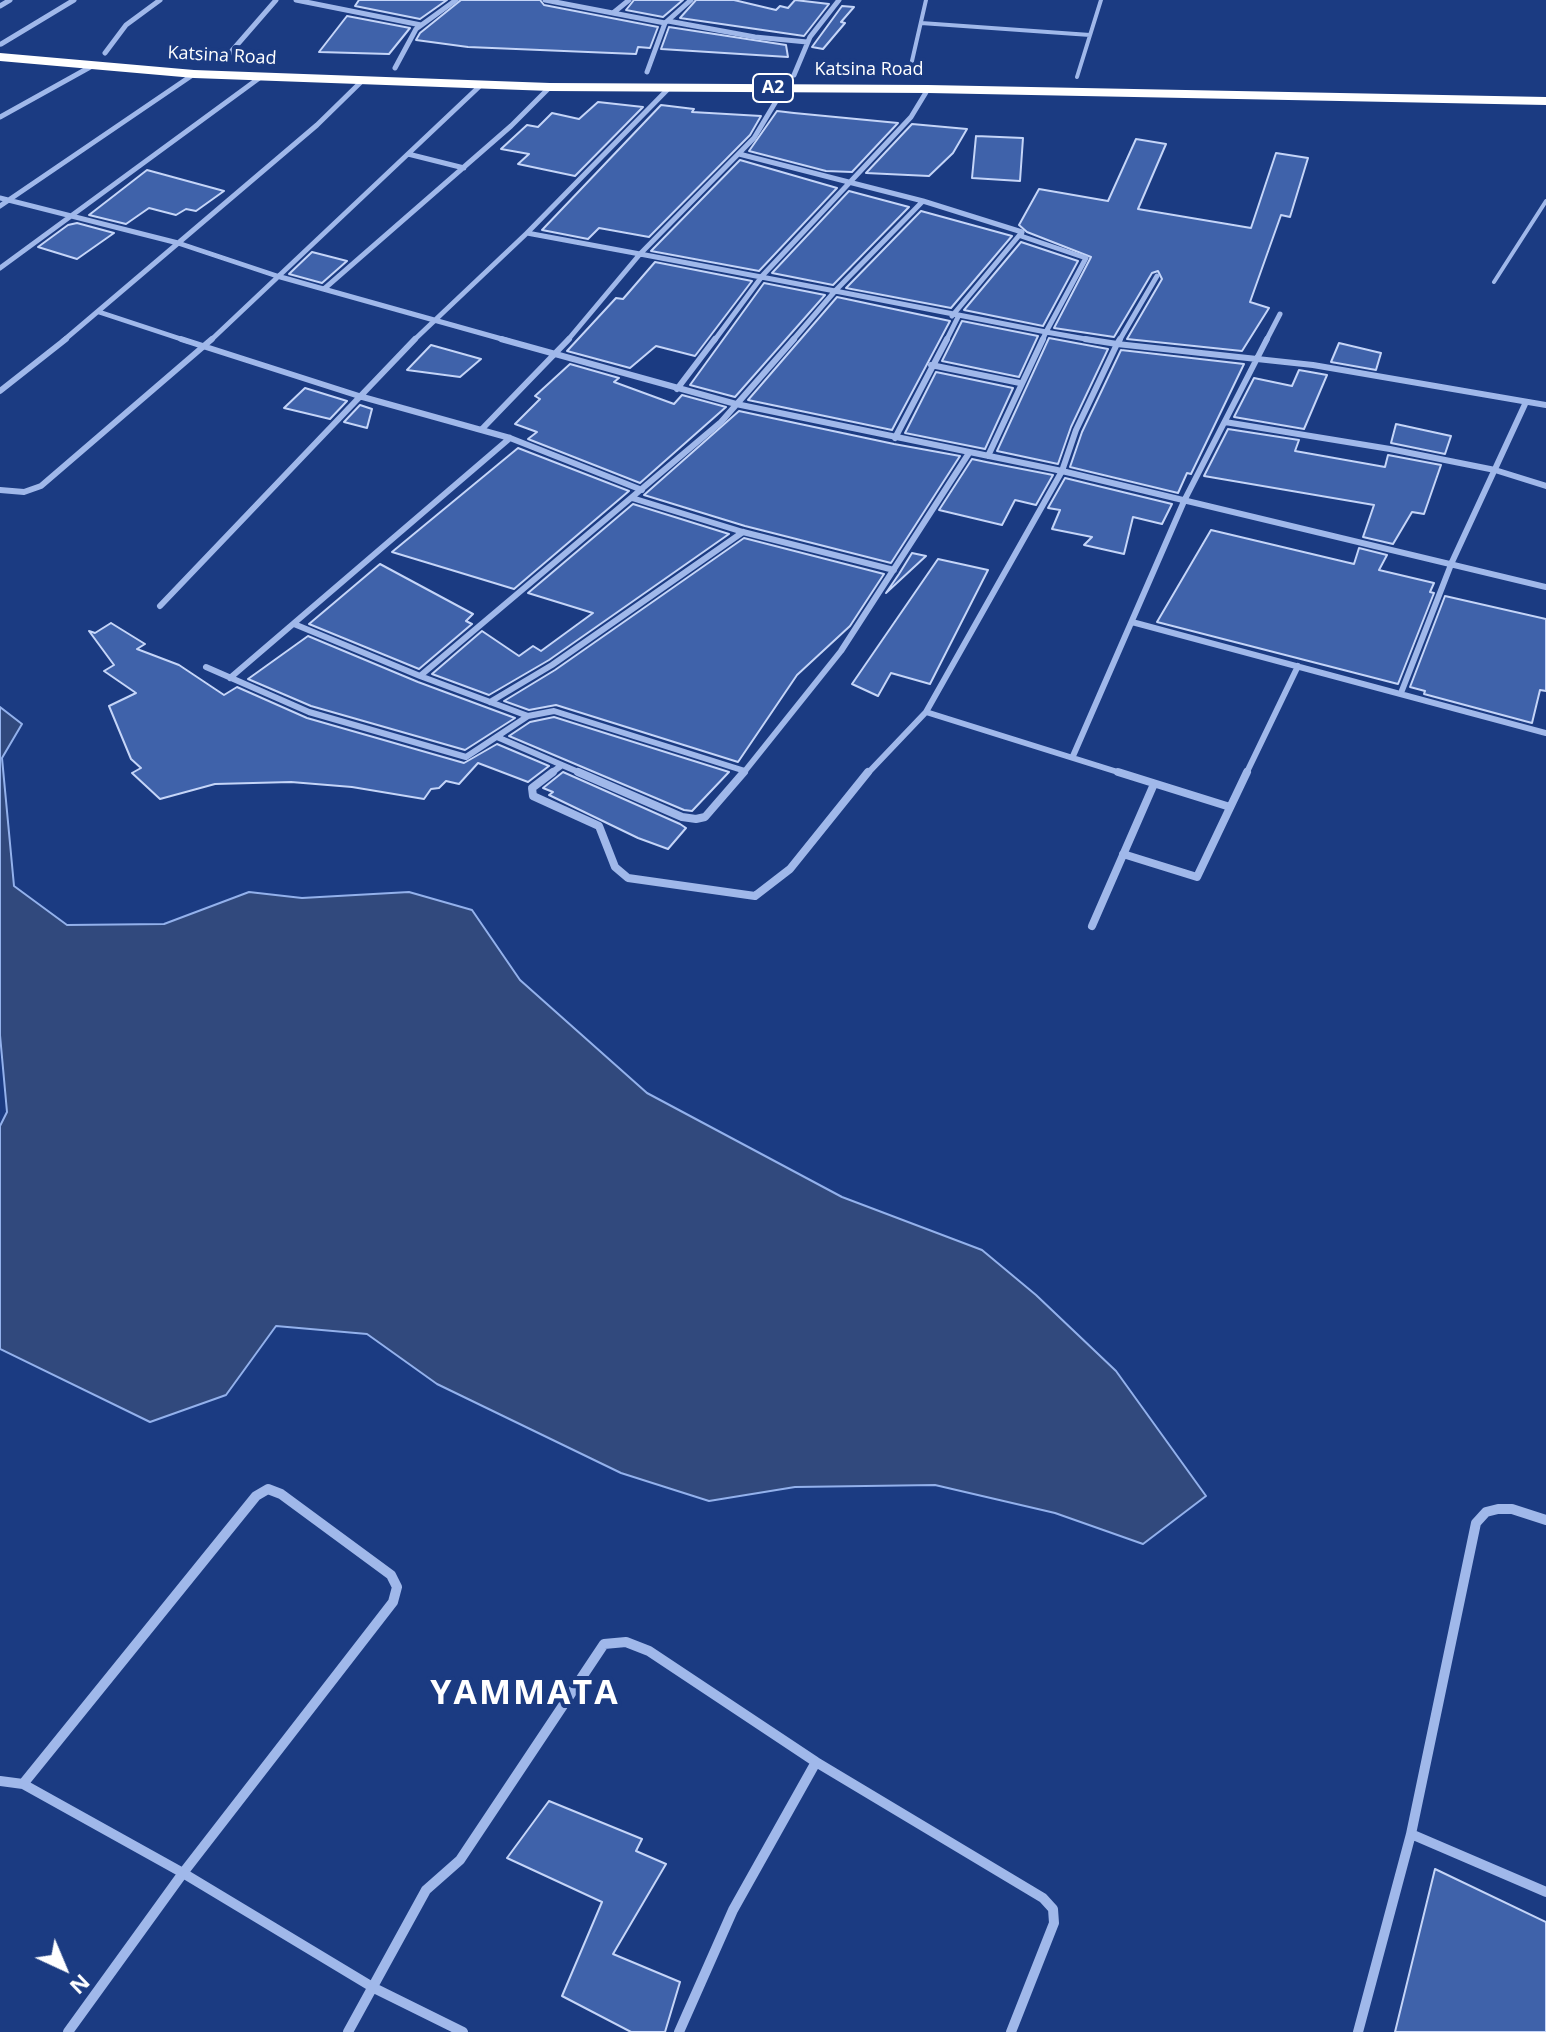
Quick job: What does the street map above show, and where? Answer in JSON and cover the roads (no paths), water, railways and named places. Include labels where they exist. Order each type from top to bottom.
[{"type":"highway","name":"Katsina Road","points":[[0,44],[223,61],[527,70]]},
{"type":"highway","name":"Katsina Road","points":[[0,57],[194,74],[550,87],[928,89],[1546,101]]},
{"type":"highway","name":"Katsina Road","points":[[602,71],[1139,77]]},
{"type":"street","points":[[0,6],[10,0]]},
{"type":"street","points":[[0,44],[74,0]]},
{"type":"street","points":[[105,53],[126,25],[160,0]]},
{"type":"street","points":[[223,61],[276,0]]},
{"type":"street","points":[[296,0],[421,25]]},
{"type":"street","points":[[395,68],[421,25],[456,0]]},
{"type":"street","points":[[545,0],[755,37],[807,42]]},
{"type":"street","points":[[569,5],[574,0]]},
{"type":"street","points":[[613,13],[629,0]]},
{"type":"street","points":[[647,72],[666,22],[691,0]]},
{"type":"street","points":[[794,75],[807,42],[839,0]]},
{"type":"street","points":[[0,117],[92,66]]},
{"type":"street","points":[[0,206],[194,74]]},
{"type":"street","points":[[0,268],[262,76]]},
{"type":"street","points":[[0,391],[99,312],[317,125],[362,81]]},
{"type":"street","points":[[0,490],[24,492],[41,486],[206,344],[482,84]]},
{"type":"street","points":[[324,289],[464,168],[550,87]]},
{"type":"street","points":[[160,606],[433,320],[527,233],[670,87]]},
{"type":"street","points":[[482,429],[556,354],[640,254],[754,138],[784,88]]},
{"type":"street","points":[[677,389],[763,275],[911,117],[928,89]]},
{"type":"street","points":[[408,154],[464,168]]},
{"type":"street","points":[[739,154],[923,201],[1022,232]]},
{"type":"street","points":[[0,198],[178,243],[277,276],[736,404],[1062,471],[1452,562],[1546,587]]},
{"type":"street","points":[[420,676],[721,422],[835,291],[923,201]]},
{"type":"street","points":[[895,438],[955,316],[1022,232]]},
{"type":"street","points":[[988,456],[1020,383],[1086,258],[1021,236],[1022,232]]},
{"type":"street","points":[[527,233],[763,275],[955,316],[1117,344],[1257,357],[1546,405]]},
{"type":"street","points":[[562,765],[532,788],[533,796],[599,826],[615,867],[628,878],[755,896],[790,869],[878,760],[926,712],[1062,471],[1076,430],[1117,344],[1157,276]]},
{"type":"street","points":[[99,312],[206,344],[359,396],[510,438],[642,490]]},
{"type":"street","points":[[1073,756],[1185,499],[1280,314]]},
{"type":"street","points":[[931,365],[1020,383]]},
{"type":"street","points":[[1401,693],[1452,562],[1526,402]]},
{"type":"street","points":[[1225,422],[1495,470],[1546,486]]},
{"type":"street","points":[[230,678],[510,438]]},
{"type":"street","points":[[497,737],[682,817],[705,817],[841,651],[969,453]]},
{"type":"street","points":[[632,498],[743,532],[894,570]]},
{"type":"street","points":[[490,702],[578,648],[743,532]]},
{"type":"street","points":[[1132,622],[1546,733]]},
{"type":"street","points":[[294,624],[528,716]]},
{"type":"street","points":[[1123,854],[1195,878],[1298,666]]},
{"type":"street","points":[[206,667],[309,712],[466,757],[528,716],[554,711],[745,771]]},
{"type":"street","points":[[926,712],[1230,807]]},
{"type":"street","points":[[1092,926],[1154,784]]},
{"type":"street","points":[[23,1784],[256,1496],[268,1489],[281,1494],[391,1575],[397,1587],[393,1602],[183,1873],[68,2032]]},
{"type":"street","points":[[1358,2032],[1411,1834],[1476,1523],[1486,1512],[1498,1509],[1512,1509],[1546,1520]]},
{"type":"street","points":[[348,2032],[426,1890],[460,1860],[604,1644],[626,1642],[649,1651],[816,1762],[1043,1898],[1053,1909],[1054,1923],[1011,2032]]},
{"type":"street","points":[[679,2032],[733,1910],[816,1762]]},
{"type":"street","points":[[0,1781],[23,1784],[183,1873],[374,1988],[463,2032]]},
{"type":"street","points":[[1411,1834],[1546,1892]]},
{"type":"lane","points":[[909,74],[926,0]]},
{"type":"lane","points":[[1077,77],[1101,0]]},
{"type":"lane","points":[[921,23],[1090,35]]},
{"type":"lane","points":[[1494,282],[1546,201]]},
{"type":"water","points":[[0,707],[22,724],[2,758],[14,886],[67,925],[164,924],[249,892],[302,898],[409,892],[472,910],[520,980],[647,1093],[842,1197],[982,1250],[1036,1295],[1116,1371],[1206,1496],[1143,1544],[1055,1513],[935,1485],[795,1487],[709,1501],[621,1473],[437,1384],[367,1334],[276,1326],[226,1395],[150,1422],[0,1349],[0,1126],[7,1112],[0,1035]]},
{"type":"district","name":"YAMMATA","points":[[525,1694]]}]
